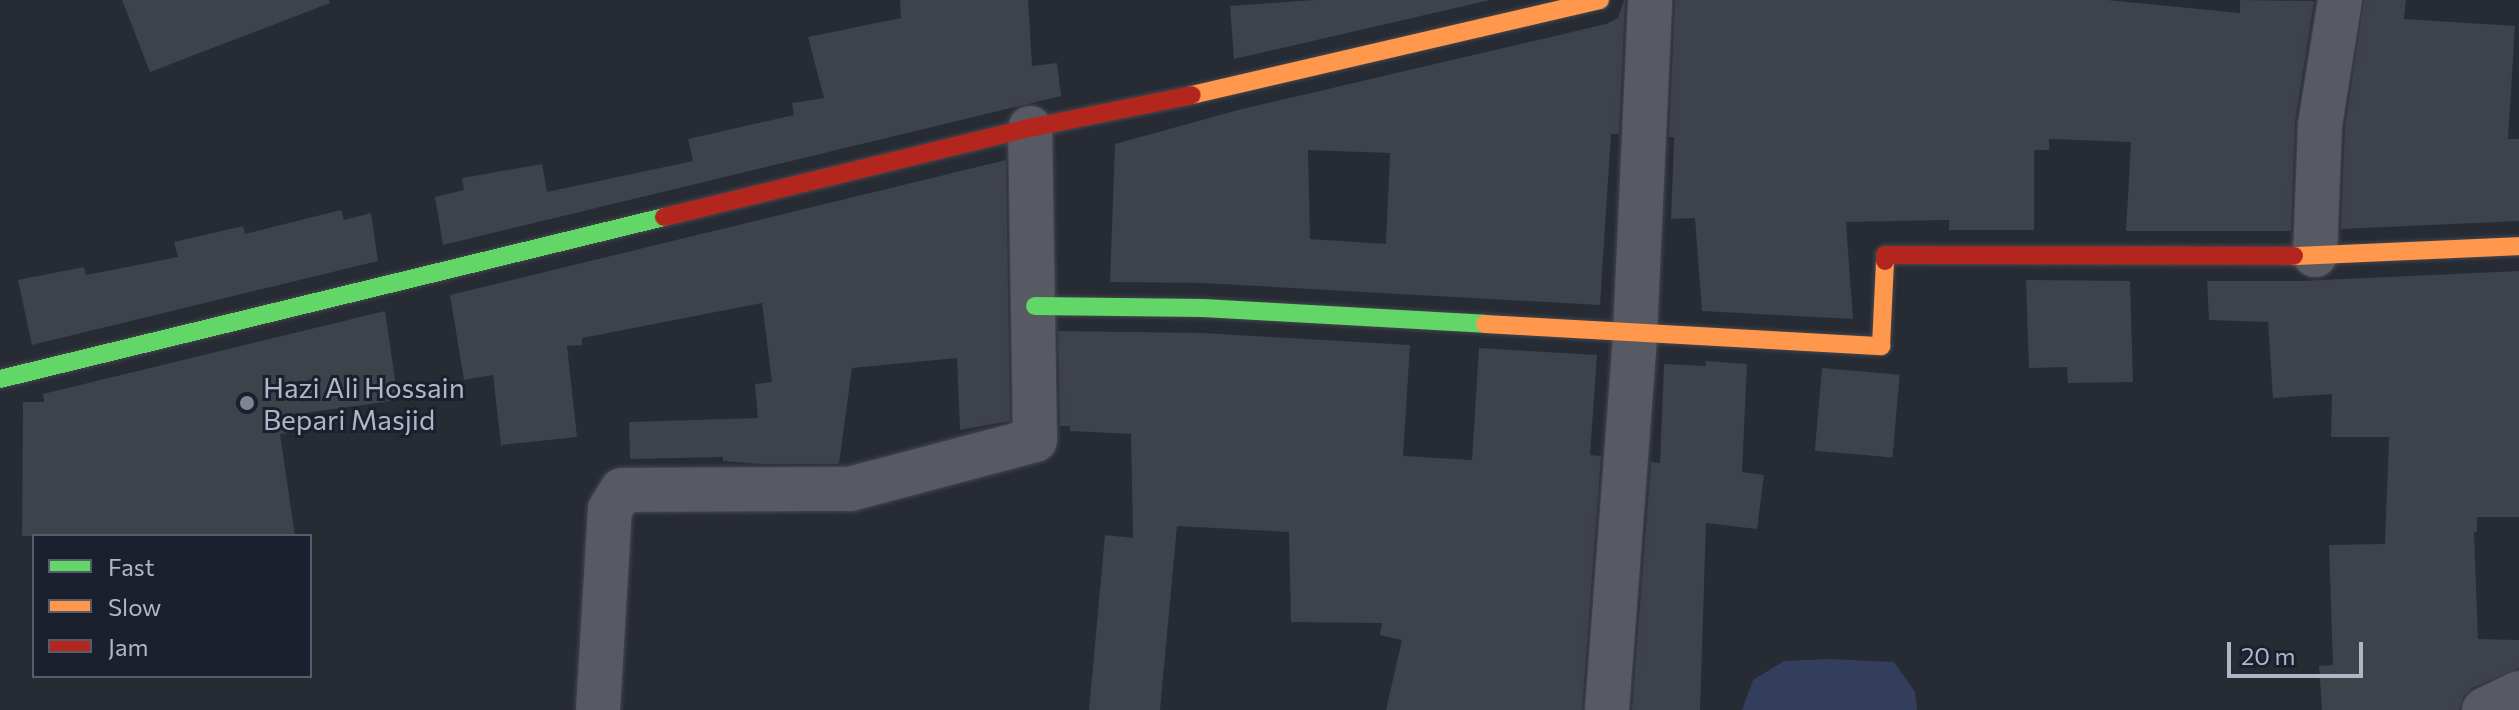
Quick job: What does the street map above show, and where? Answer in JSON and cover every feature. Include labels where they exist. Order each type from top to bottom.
[{"type":"street","points":[[0,379],[1030,128],[1189,96],[1600,0]]},
{"type":"street","points":[[1607,710],[1635,334],[1650,0]]},
{"type":"street","points":[[2315,255],[2320,125],[2340,0]]},
{"type":"street","points":[[598,710],[610,509],[622,490],[850,489],[1035,440],[1030,128]]},
{"type":"street","points":[[1035,306],[1203,308],[1881,346],[1885,255],[2315,255],[2519,246]]},
{"type":"street","points":[[2484,710],[2519,693]]},
{"type":"water","points":[[1829,659],[1894,662],[1915,692],[1917,710],[1742,710],[1753,680],[1784,661]]},
{"type":"building","points":[[122,0],[329,0],[330,3],[150,72]]},
{"type":"building","points":[[900,0],[1028,0],[1032,66],[1057,63],[1061,96],[443,245],[435,197],[464,190],[462,178],[542,164],[547,192],[693,161],[688,139],[794,115],[792,103],[824,98],[808,37],[901,18]]},
{"type":"building","points":[[1314,0],[1490,0],[1234,59],[1230,6]]},
{"type":"building","points":[[1625,0],[1619,134],[1611,134],[1600,305],[1204,283],[1110,282],[1115,144],[1238,110],[1606,24],[1618,18]],"holes":[[[1308,150],[1390,153],[1386,244],[1310,239]]]},
{"type":"building","points":[[1675,0],[2107,0],[2240,13],[2240,0],[2314,1],[2295,121],[2291,231],[2126,231],[2131,142],[2049,139],[2049,150],[2034,150],[2034,230],[1949,230],[1949,220],[1846,222],[1853,319],[1702,311],[1695,218],[1671,219],[1674,137],[1669,137]]},
{"type":"building","points":[[2364,0],[2406,0],[2404,19],[2515,26],[2508,139],[2519,139],[2519,221],[2341,229],[2345,127]]},
{"type":"building","points":[[1006,160],[1010,421],[960,430],[957,358],[852,368],[839,464],[761,464],[723,461],[723,457],[630,459],[629,422],[758,418],[755,384],[772,382],[762,303],[582,338],[582,345],[567,346],[577,437],[501,445],[493,375],[464,380],[450,295]]},
{"type":"building","points":[[341,210],[344,220],[371,213],[378,261],[32,345],[18,280],[84,267],[86,275],[178,257],[174,242],[243,226],[245,234]]},
{"type":"building","points":[[2519,271],[2519,517],[2477,517],[2477,532],[2474,532],[2478,639],[2519,640],[2519,668],[2472,688],[2463,697],[2459,710],[2322,710],[2319,666],[2333,665],[2329,545],[2385,544],[2389,437],[2331,437],[2332,394],[2273,398],[2268,322],[2209,320],[2207,281],[2301,281]]},
{"type":"building","points":[[2026,280],[2130,281],[2133,382],[2068,383],[2067,367],[2029,368]]},
{"type":"building","points":[[385,311],[398,400],[291,415],[292,433],[280,434],[295,534],[22,536],[23,402],[44,402],[43,394]]},
{"type":"building","points":[[1058,331],[1202,333],[1410,345],[1403,456],[1472,460],[1479,348],[1597,355],[1590,455],[1601,456],[1582,710],[1386,710],[1402,640],[1380,635],[1382,623],[1291,622],[1289,532],[1177,526],[1160,710],[1089,710],[1105,535],[1133,538],[1131,434],[1070,431],[1070,426],[1060,426]]},
{"type":"building","points":[[1705,361],[1747,364],[1742,472],[1764,475],[1757,529],[1706,523],[1700,710],[1632,710],[1651,462],[1660,463],[1664,364],[1706,366]]},
{"type":"building","points":[[1822,368],[1900,375],[1892,457],[1815,451]]},
{"type":"traffic: fast","points":[[0,379],[664,217]]},
{"type":"traffic: fast","points":[[1035,306],[1203,308],[1485,324]]},
{"type":"traffic: slow","points":[[1192,95],[1600,0]]},
{"type":"traffic: slow","points":[[2294,256],[2519,246]]},
{"type":"traffic: slow","points":[[1485,324],[1881,346],[1885,261]]},
{"type":"traffic: jam","points":[[664,217],[1030,128],[1192,95]]},
{"type":"traffic: jam","points":[[1885,261],[1885,255],[2294,256]]},
{"type":"place","name":"Hazi Ali Hossain Bepari Masjid","points":[[247,403]]}]
